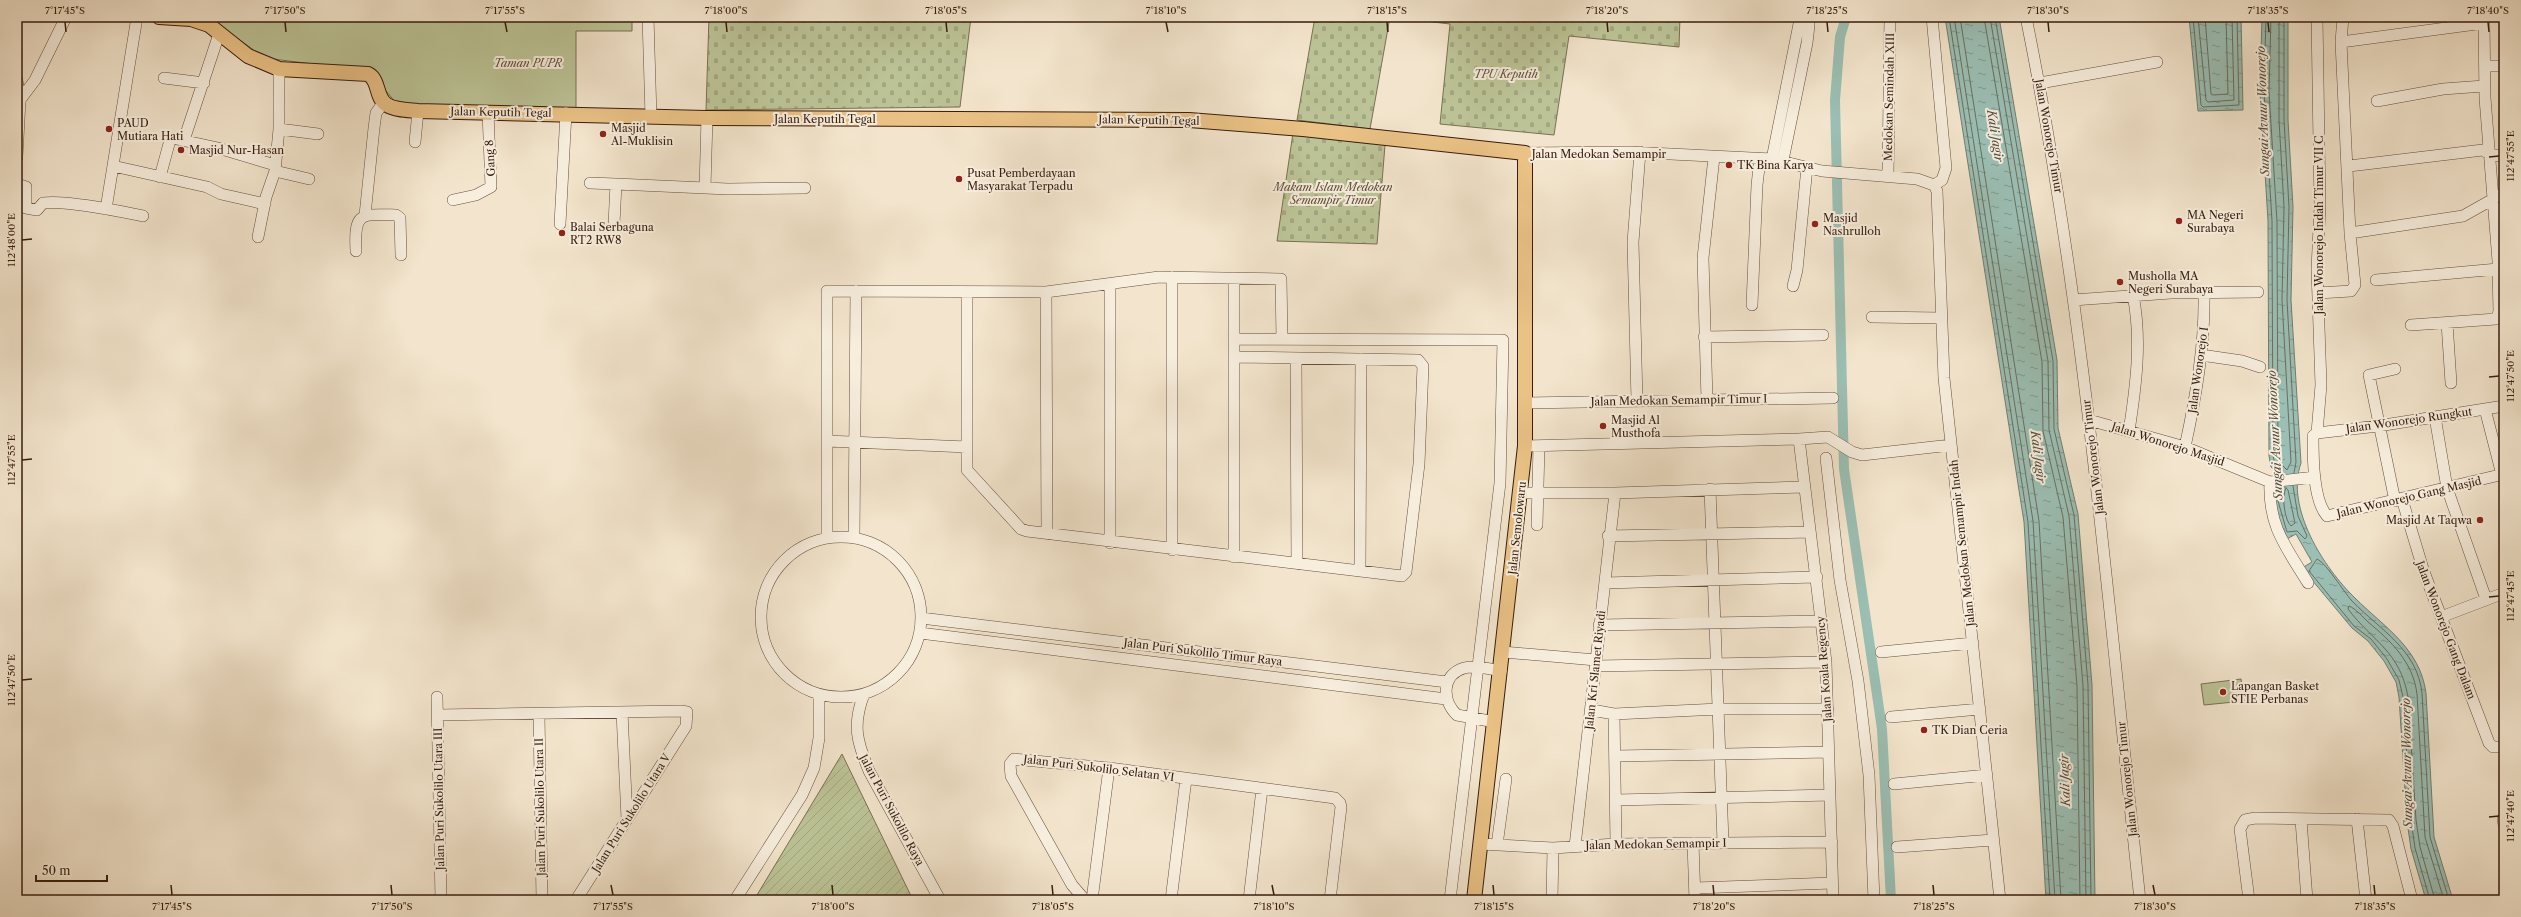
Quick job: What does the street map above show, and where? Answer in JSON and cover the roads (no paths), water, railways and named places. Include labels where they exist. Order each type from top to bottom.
[{"type":"main road","points":[[159,17],[191,18],[209,25],[248,56],[279,69],[368,74],[373,78],[383,103]]},
{"type":"main road","name":"Jalan Keputih Tegal","points":[[383,103],[388,106],[418,111],[566,113],[651,117],[1189,120],[1303,129],[1525,153]]},
{"type":"main road","name":"Jalan Semolowaru","points":[[1474,900],[1481,844],[1492,722],[1498,671],[1503,652],[1525,446],[1525,153]]},
{"type":"street","points":[[20,100],[34,80],[66,17]]},
{"type":"street","points":[[106,209],[137,17]]},
{"type":"street","points":[[648,17],[651,117]]},
{"type":"street","points":[[1777,159],[1799,24],[1802,17]]},
{"type":"street","points":[[1777,159],[1807,43],[1809,25],[1806,17]]},
{"type":"street","points":[[1932,17],[1946,168],[1942,180],[1934,185]]},
{"type":"street","name":"Jalan Wonorejo Timur","points":[[2026,17],[2040,83],[2060,198],[2090,420],[2140,900]]},
{"type":"street","name":"Jalan Wonorejo Indah Timur VII C","points":[[2316,433],[2322,385],[2318,293],[2320,199],[2317,17]]},
{"type":"street","points":[[2318,293],[2351,291],[2355,288],[2350,232],[2349,166],[2341,42],[2343,17]]},
{"type":"street","name":"Medokan Semindah XIII","points":[[1888,176],[1890,18]]},
{"type":"street","points":[[2341,42],[2484,20],[2486,66],[2484,86],[2500,264],[2499,312],[2496,319],[2411,325]]},
{"type":"street","points":[[184,140],[219,34]]},
{"type":"street","points":[[2040,83],[2157,62]]},
{"type":"street","points":[[2486,66],[2504,66]]},
{"type":"street","points":[[258,237],[275,163],[279,129],[279,69]]},
{"type":"street","points":[[164,78],[204,83]]},
{"type":"street","points":[[17,80],[20,100],[17,157]]},
{"type":"street","points":[[2377,101],[2443,89],[2484,86]]},
{"type":"street","points":[[356,251],[355,227],[365,215],[376,113],[383,103]]},
{"type":"street","points":[[415,142],[418,111]]},
{"type":"street","name":"Gang 8","points":[[453,200],[476,196],[491,187],[488,112]]},
{"type":"street","points":[[560,224],[566,113]]},
{"type":"street","points":[[705,188],[707,118]]},
{"type":"street","points":[[279,129],[318,134]]},
{"type":"street","points":[[160,177],[170,140],[184,140],[275,163],[309,179]]},
{"type":"street","points":[[2349,166],[2479,150],[2491,155],[2504,156]]},
{"type":"street","points":[[1637,401],[1633,242],[1640,152]]},
{"type":"street","name":"Jalan Medokan Semampir","points":[[1525,153],[1640,152],[1714,157],[1777,159],[1822,171],[1917,179],[1934,185]]},
{"type":"street","points":[[1707,400],[1704,337],[1703,258],[1714,157]]},
{"type":"street","points":[[1752,305],[1757,186],[1760,159]]},
{"type":"street","points":[[112,166],[207,187],[222,194],[265,204]]},
{"type":"street","points":[[1793,286],[1797,270],[1807,166]]},
{"type":"street","points":[[590,182],[705,188],[805,188]]},
{"type":"street","points":[[17,184],[26,187],[26,208],[37,210],[41,204],[48,203],[106,209],[144,216]]},
{"type":"street","points":[[614,224],[616,184]]},
{"type":"street","name":"Jalan Medokan Semampir Indah","points":[[1934,185],[1936,190],[1940,318],[1951,445],[2000,900]]},
{"type":"street","points":[[2350,232],[2464,216],[2495,200],[2504,193]]},
{"type":"street","points":[[365,215],[398,216],[401,255]]},
{"type":"street","points":[[2376,280],[2500,264]]},
{"type":"street","points":[[1172,277],[1172,550]]},
{"type":"street","points":[[827,537],[827,291],[1046,292],[1172,277],[1281,279],[1282,339]]},
{"type":"street","points":[[1234,278],[1234,557]]},
{"type":"street","points":[[1110,284],[1110,542]]},
{"type":"street","points":[[854,537],[856,292]]},
{"type":"street","points":[[967,292],[967,470],[1021,529],[1046,534],[1172,550],[1402,576],[1406,572],[1419,464],[1423,366],[1418,360],[1234,357]]},
{"type":"street","points":[[1046,292],[1046,534]]},
{"type":"street","points":[[2073,300],[2133,295],[2258,292]]},
{"type":"street","name":"Jalan Wonorejo I","points":[[2185,447],[2201,355],[2204,330],[2204,293]]},
{"type":"street","points":[[2129,431],[2134,400],[2138,352],[2137,313],[2133,295]]},
{"type":"street","points":[[1872,317],[1940,318]]},
{"type":"street","points":[[2447,323],[2451,383]]},
{"type":"street","points":[[1704,337],[1823,335]]},
{"type":"street","points":[[1234,339],[1503,340],[1500,483],[1475,719],[1450,900]]},
{"type":"street","points":[[2201,355],[2242,361],[2260,367]]},
{"type":"street","points":[[1296,358],[1296,564]]},
{"type":"street","points":[[1360,359],[1360,571]]},
{"type":"street","name":"Jalan Wonorejo Gang Dalam","points":[[2395,369],[2369,375],[2378,426],[2398,500],[2489,743],[2493,747],[2504,747]]},
{"type":"street","name":"Jalan Medokan Semampir Timur I","points":[[1525,403],[1833,398]]},
{"type":"street","name":"Jalan Wonorejo Rungkut","points":[[2316,433],[2378,426],[2504,406]]},
{"type":"street","points":[[2485,409],[2503,475]]},
{"type":"street","points":[[2435,417],[2447,488],[2486,599]]},
{"type":"street","name":"Jalan Wonorejo Masjid","points":[[2090,420],[2185,447],[2273,482]]},
{"type":"street","name":"Jalan Wonorejo Gang Masjid","points":[[2316,433],[2315,477],[2320,503],[2327,516],[2503,475]]},
{"type":"street","points":[[1525,446],[1799,439],[1818,436],[1833,438],[1852,452],[1862,455],[1951,445]]},
{"type":"street","name":"Jalan Koala Regency","points":[[1799,439],[1804,487],[1817,576],[1826,662],[1833,900]]},
{"type":"street","points":[[827,441],[967,447]]},
{"type":"street","points":[[1537,525],[1540,446]]},
{"type":"street","points":[[1826,458],[1840,580],[1858,681],[1869,775],[1874,900]]},
{"type":"street","points":[[2308,583],[2280,538],[2271,515],[2273,482],[2315,477]]},
{"type":"street","points":[[1521,493],[1614,493],[1804,487]]},
{"type":"street","points":[[1710,489],[1715,578],[1716,665],[1719,709],[1720,796],[1723,842]]},
{"type":"street","name":"Jalan Kri Slamet Riyadi","points":[[1575,846],[1592,710],[1599,625],[1605,583],[1608,536],[1614,493]]},
{"type":"street","points":[[1608,536],[1810,532]]},
{"type":"street","points":[[827,537],[854,537],[880,546],[902,564],[917,590],[921,618],[920,633],[916,647],[900,671],[890,681],[864,694],[842,697],[819,695],[803,688],[788,677],[776,664],[763,637],[760,613],[763,595],[770,578],[780,563],[794,551],[809,542],[827,537]]},
{"type":"street","points":[[1605,583],[1715,578],[1817,576]]},
{"type":"street","points":[[2441,617],[2504,592]]},
{"type":"street","name":"Jalan Puri Sukolilo Timur Raya","points":[[921,618],[1447,682]]},
{"type":"street","points":[[1599,625],[1821,621]]},
{"type":"street","name":"Jalan Puri Sukolilo Timur Raya","points":[[920,633],[1446,699]]},
{"type":"street","points":[[1881,652],[1973,643]]},
{"type":"street","points":[[1503,652],[1596,663],[1716,665],[1826,662]]},
{"type":"street","points":[[1204,668],[1207,653]]},
{"type":"street","points":[[1492,722],[1457,715],[1446,699],[1447,682],[1452,675],[1463,668],[1481,668],[1498,671]]},
{"type":"street","name":"Jalan Puri Sukolilo Raya","points":[[864,694],[856,719],[860,749],[869,772],[940,900]]},
{"type":"street","points":[[735,900],[802,795],[814,768],[819,738],[819,695]]},
{"type":"street","name":"Jalan Puri Sukolilo Utara III","points":[[437,697],[441,900]]},
{"type":"street","points":[[1592,710],[1614,714],[1719,709],[1828,708]]},
{"type":"street","points":[[1891,718],[1980,709]]},
{"type":"street","name":"Jalan Puri Sukolilo Utara V","points":[[576,900],[686,726],[688,714],[685,711],[622,712]]},
{"type":"street","points":[[438,715],[539,715],[622,712],[627,819]]},
{"type":"street","points":[[1614,714],[1616,756],[1616,844]]},
{"type":"street","name":"Jalan Puri Sukolilo Utara II","points":[[539,715],[542,900]]},
{"type":"street","points":[[1616,756],[1829,752]]},
{"type":"street","name":"Jalan Puri Sukolilo Selatan VI","points":[[1085,900],[1072,885],[1011,776],[1010,764],[1012,760],[1018,758],[1109,768],[1335,798],[1340,803],[1341,808],[1330,900]]},
{"type":"street","points":[[1092,900],[1109,768]]},
{"type":"street","points":[[1894,784],[1987,775]]},
{"type":"street","points":[[1497,845],[1506,778]]},
{"type":"street","points":[[1171,900],[1186,779]]},
{"type":"street","points":[[1249,900],[1262,789]]},
{"type":"street","points":[[1616,800],[1830,794]]},
{"type":"street","points":[[2249,900],[2240,830],[2245,820],[2254,818],[2301,820],[2389,820],[2394,830],[2412,900]]},
{"type":"street","points":[[2357,819],[2366,900]]},
{"type":"street","points":[[2301,820],[2307,900]]},
{"type":"street","points":[[1897,847],[1993,840]]},
{"type":"street","name":"Jalan Medokan Semampir I","points":[[1481,844],[1553,848],[1616,844],[1832,842]]},
{"type":"street","points":[[1693,843],[1695,900]]},
{"type":"street","points":[[1552,900],[1553,848]]},
{"type":"street","points":[[1695,888],[1832,883]]},
{"type":"water","name":"Kali Jagir","points":[[1945,17],[1999,17],[2057,360],[2058,428],[2078,514],[2092,685],[2095,900],[2046,900],[2024,522]]},
{"type":"water","points":[[2189,17],[2241,17],[2243,110],[2198,111]]},
{"type":"water","name":"Sungai Avuur Wonorejo","points":[[2262,17],[2288,17],[2288,120],[2293,207],[2291,300],[2301,463],[2297,480],[2298,499],[2310,536],[2331,571],[2355,598],[2389,629],[2409,651],[2422,677],[2426,693],[2434,837],[2453,900],[2426,900],[2411,849],[2407,821],[2399,697],[2396,682],[2384,661],[2368,641],[2352,628],[2302,568],[2312,562],[2296,534],[2285,540],[2274,501],[2278,474],[2271,467],[2269,456],[2268,221],[2260,92]]},
{"type":"waterway","points":[[1846,17],[1840,37],[1835,100],[1844,469],[1882,729],[1891,900]]},
{"type":"place","name":"PAUD Mutiara Hati","points":[[109,129]]},
{"type":"place","name":"Masjid Al-Muklisin","points":[[603,134]]},
{"type":"place","name":"Masjid Nur-Hasan","points":[[181,150]]},
{"type":"place","name":"TK Bina Karya","points":[[1729,165]]},
{"type":"place","name":"Pusat Pemberdayaan Masyarakat Terpadu","points":[[959,179]]},
{"type":"place","name":"MA Negeri Surabaya","points":[[2179,221]]},
{"type":"place","name":"Masjid Nashrulloh","points":[[1815,224]]},
{"type":"place","name":"Balai Serbaguna RT2 RW8","points":[[562,233]]},
{"type":"place","name":"Musholla MA Negeri Surabaya","points":[[2120,282]]},
{"type":"place","name":"Masjid Al Musthofa","points":[[1603,426]]},
{"type":"place","name":"Masjid At Taqwa","points":[[2480,520]]},
{"type":"place","name":"Lapangan Basket STIE Perbanas","points":[[2223,692]]},
{"type":"place","name":"TK Dian Ceria","points":[[1924,730]]},
{"type":"park label","name":"Taman PUPR","points":[[528,63]]},
{"type":"park label","name":"TPU Keputih","points":[[1506,74]]},
{"type":"park label","name":"Makam Islam Medokan Semampir Timur","points":[[1333,193]]}]
